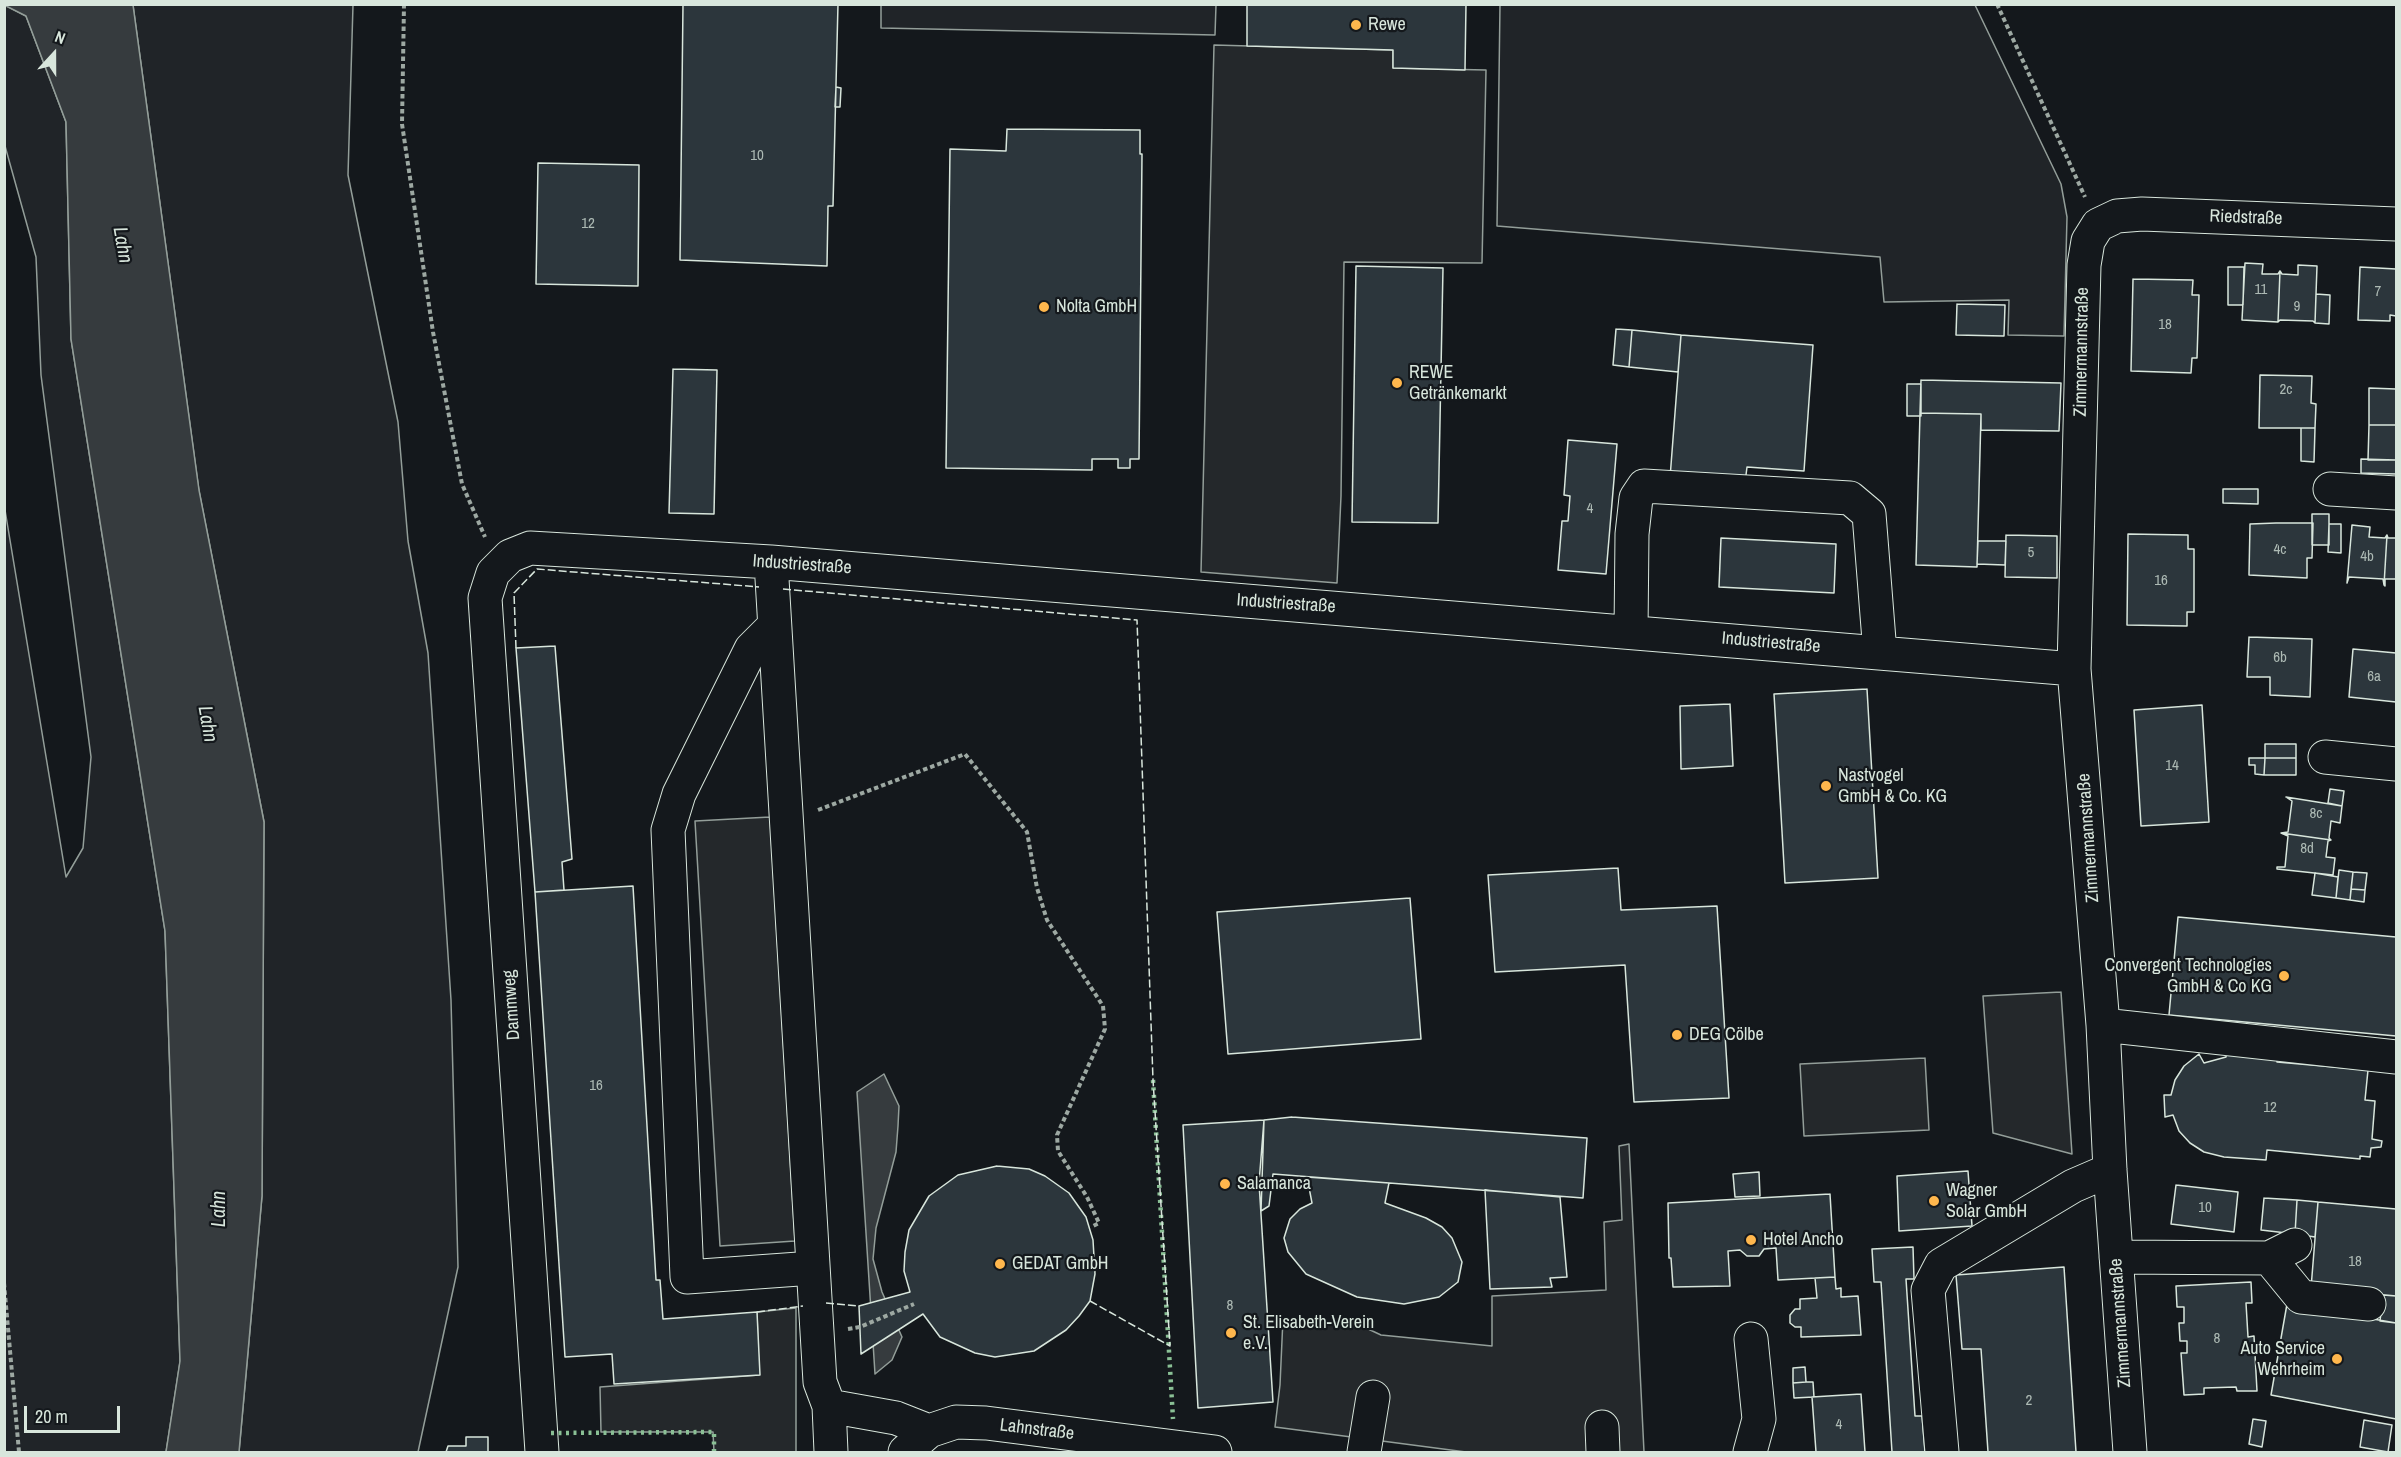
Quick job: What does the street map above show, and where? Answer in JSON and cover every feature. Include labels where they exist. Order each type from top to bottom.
[{"type":"street","name":"Riedstraße","points":[[2098,225],[2117,216],[2142,214],[2397,224]]},
{"type":"street","name":"Zimmermannstraße","points":[[2098,225],[2088,241],[2084,265],[2074,669],[2103,1025],[2110,1170],[2130,1452]]},
{"type":"street","points":[[1631,632],[1632,534],[1636,498],[1644,486],[1850,498],[1869,514],[1880,652]]},
{"type":"street","points":[[2330,489],[2397,493]]},
{"type":"street","name":"Industriestraße","points":[[502,562],[530,548],[771,562],[2074,669]]},
{"type":"street","name":"Dammweg","points":[[502,562],[493,573],[485,598],[542,1452]]},
{"type":"street","points":[[771,562],[820,1382],[829,1406],[831,1452]]},
{"type":"street","points":[[774,626],[751,649],[680,794],[668,830],[687,1277],[813,1268]]},
{"type":"street","points":[[2325,757],[2397,764]]},
{"type":"street","points":[[2103,1025],[2397,1057]]},
{"type":"street","points":[[1942,1452],[1928,1290],[1941,1265],[2073,1186],[2110,1170]]},
{"type":"street","points":[[2116,1257],[2282,1251],[2301,1297],[2369,1304]]},
{"type":"street","points":[[1750,1452],[1759,1419],[1751,1339]]},
{"type":"street","points":[[1365,1452],[1372,1397]]},
{"type":"street","points":[[829,1406],[896,1418],[929,1431]]},
{"type":"street","name":"Lahnstraße","points":[[904,1452],[929,1431],[956,1422],[1215,1452]]},
{"type":"path","points":[[404,4],[402,124],[434,332],[462,484],[484,536],[502,562]]},
{"type":"path","points":[[1997,4],[2098,225]]},
{"type":"path","points":[[812,813],[965,753],[1027,832],[1037,888],[1047,920],[1103,1006],[1105,1029],[1057,1135],[1058,1151],[1087,1197],[1100,1223],[1091,1227]]},
{"type":"path","points":[[4,1283],[19,1452]]},
{"type":"path","points":[[860,1327],[914,1304]]},
{"type":"shaded area","points":[[5,5],[26,16],[66,122],[71,339],[165,931],[180,1362],[166,1452],[5,1452],[4,504],[66,877],[83,848],[91,757],[41,375],[36,257],[5,146]]},
{"type":"shaded area","points":[[133,5],[353,5],[348,175],[398,422],[408,541],[428,653],[451,1000],[458,1267],[418,1452],[239,1452],[262,1196],[264,822],[199,491]]},
{"type":"shaded area","points":[[881,5],[1216,5],[1215,35],[881,28]]},
{"type":"shaded area","points":[[1500,5],[1975,5],[2061,184],[2067,217],[2064,336],[2008,335],[2009,300],[1884,302],[1880,257],[1497,226]]},
{"type":"shaded area","points":[[1214,45],[1393,50],[1393,68],[1486,70],[1482,263],[1344,262],[1341,496],[1337,583],[1201,572]]},
{"type":"shaded area","points":[[770,817],[795,1241],[720,1246],[695,821]]},
{"type":"shaded area","points":[[2061,992],[2072,1154],[1993,1133],[1983,996]]},
{"type":"shaded area","points":[[1925,1058],[1929,1130],[1804,1136],[1800,1064]]},
{"type":"shaded area","points":[[1629,1144],[1644,1452],[1466,1452],[1275,1427],[1280,1385],[1283,1318],[1366,1328],[1381,1335],[1492,1346],[1492,1296],[1606,1290],[1604,1222],[1622,1220],[1619,1146]]},
{"type":"shaded area","points":[[796,1308],[796,1452],[714,1452],[713,1432],[601,1432],[600,1387],[759,1375],[757,1312]]},
{"type":"water","name":"Lahn","points":[[4,5],[133,5],[199,490],[264,822],[262,1196],[239,1452],[166,1452],[180,1361],[165,931],[71,339],[66,122],[26,16]]},
{"type":"water","points":[[884,1074],[899,1106],[898,1126],[896,1152],[876,1228],[873,1259],[882,1292],[902,1337],[892,1360],[875,1374],[857,1092]]},
{"type":"building","points":[[683,4],[838,4],[833,206],[828,206],[827,266],[680,260]]},
{"type":"building","name":"Rewe","points":[[1247,4],[1466,4],[1465,70],[1393,68],[1393,50],[1247,46]]},
{"type":"building","points":[[836,87],[841,88],[840,107],[835,107]]},
{"type":"building","name":"Nolta GmbH","points":[[1007,129],[1140,130],[1140,154],[1142,154],[1139,459],[1130,459],[1130,468],[1118,468],[1118,459],[1092,459],[1092,470],[946,468],[950,149],[1006,151]]},
{"type":"building","points":[[538,163],[639,165],[638,286],[536,284]]},
{"type":"building","points":[[2245,263],[2263,264],[2262,274],[2278,274],[2280,271],[2278,322],[2242,320]]},
{"type":"building","points":[[2298,265],[2317,266],[2315,323],[2313,321],[2280,320],[2278,322],[2280,271],[2282,274],[2298,275]]},
{"type":"building","name":"REWE Getränkemarkt","points":[[1356,266],[1443,268],[1438,523],[1352,522]]},
{"type":"building","points":[[2228,267],[2244,267],[2243,305],[2228,305]]},
{"type":"building","points":[[2360,267],[2396,269],[2396,316],[2390,315],[2390,321],[2358,320]]},
{"type":"building","points":[[2133,279],[2193,280],[2192,295],[2199,295],[2197,358],[2192,358],[2191,373],[2131,371]]},
{"type":"building","points":[[2316,294],[2330,295],[2329,324],[2315,323]]},
{"type":"building","points":[[1957,304],[2005,305],[2004,336],[1956,335]]},
{"type":"building","points":[[1616,329],[1632,330],[1629,367],[1613,365]]},
{"type":"building","points":[[1632,330],[1681,335],[1678,372],[1629,367]]},
{"type":"building","points":[[1681,335],[1813,345],[1804,471],[1747,467],[1745,483],[1670,478]]},
{"type":"building","points":[[673,369],[717,370],[714,514],[669,513]]},
{"type":"building","points":[[2260,375],[2312,376],[2311,403],[2316,404],[2315,428],[2259,428]]},
{"type":"building","points":[[1921,380],[2061,383],[2059,431],[1981,430],[1981,414],[1920,413]]},
{"type":"building","points":[[1907,384],[1921,384],[1921,416],[1907,416]]},
{"type":"building","points":[[2369,388],[2396,389],[2396,425],[2369,425]]},
{"type":"building","points":[[1920,413],[1981,414],[1977,567],[1916,565]]},
{"type":"building","points":[[2369,425],[2396,425],[2396,460],[2368,460]]},
{"type":"building","points":[[2301,428],[2315,428],[2314,462],[2301,461]]},
{"type":"building","points":[[1568,440],[1617,444],[1606,574],[1558,570],[1562,521],[1568,521],[1570,496],[1564,495]]},
{"type":"building","points":[[2361,459],[2396,460],[2396,474],[2361,473]]},
{"type":"building","points":[[2223,489],[2258,489],[2258,504],[2223,503]]},
{"type":"building","points":[[2312,514],[2329,514],[2329,545],[2312,545]]},
{"type":"building","points":[[2313,523],[2312,558],[2307,558],[2307,578],[2249,575],[2250,524]]},
{"type":"building","points":[[2329,524],[2341,524],[2341,553],[2328,552]]},
{"type":"building","points":[[2352,525],[2370,527],[2369,537],[2385,538],[2387,535],[2384,585],[2383,579],[2349,577],[2347,583]]},
{"type":"building","points":[[2128,534],[2188,535],[2188,549],[2194,549],[2194,612],[2187,612],[2187,626],[2127,625]]},
{"type":"building","points":[[2006,535],[2057,536],[2057,578],[2005,577]]},
{"type":"building","points":[[2387,535],[2388,538],[2396,538],[2396,579],[2385,579],[2385,586],[2384,585]]},
{"type":"building","points":[[1721,538],[1836,544],[1834,593],[1719,587]]},
{"type":"building","points":[[1978,541],[2006,541],[2005,565],[1977,564]]},
{"type":"building","points":[[2249,637],[2312,639],[2310,697],[2270,695],[2270,677],[2247,677]]},
{"type":"building","points":[[555,646],[572,859],[562,862],[564,890],[535,892],[516,648]]},
{"type":"building","points":[[2353,649],[2396,653],[2396,702],[2349,697]]},
{"type":"building","name":"Nastvogel GmbH & Co. KG","points":[[1867,689],[1878,878],[1785,883],[1774,694]]},
{"type":"building","points":[[1730,704],[1733,766],[1681,769],[1680,706]]},
{"type":"building","points":[[2202,705],[2209,822],[2141,826],[2134,710]]},
{"type":"building","points":[[2265,744],[2296,744],[2296,758],[2265,758]]},
{"type":"building","points":[[2249,758],[2265,758],[2264,775],[2255,774],[2255,765],[2249,765]]},
{"type":"building","points":[[2265,758],[2296,758],[2296,775],[2264,775]]},
{"type":"building","points":[[2330,789],[2344,791],[2342,806],[2328,803]]},
{"type":"building","points":[[2286,797],[2342,806],[2340,823],[2331,821],[2329,838],[2331,840],[2281,833],[2288,832],[2292,801]]},
{"type":"building","points":[[2281,833],[2331,840],[2328,841],[2326,857],[2335,858],[2333,875],[2277,869],[2277,867],[2285,867],[2288,836]]},
{"type":"building","name":"DEG Cölbe","points":[[1618,868],[1621,910],[1717,906],[1729,1098],[1634,1102],[1625,965],[1495,972],[1488,875]]},
{"type":"building","points":[[2339,870],[2353,872],[2350,900],[2336,898]]},
{"type":"building","points":[[2353,872],[2367,873],[2365,890],[2351,889]]},
{"type":"building","points":[[2315,873],[2338,877],[2336,898],[2312,895]]},
{"type":"building","points":[[633,886],[656,1280],[660,1280],[663,1319],[757,1312],[760,1375],[614,1384],[612,1354],[565,1357],[535,892]]},
{"type":"building","points":[[2351,889],[2365,890],[2364,902],[2350,900]]},
{"type":"building","points":[[1410,898],[1421,1039],[1228,1054],[1217,912]]},
{"type":"building","name":"Convergent Technologies GmbH & Co KG","points":[[2178,917],[2396,937],[2396,1036],[2169,1015]]},
{"type":"building","points":[[2227,1047],[2277,1052],[2277,1062],[2368,1070],[2365,1100],[2375,1101],[2372,1139],[2382,1141],[2381,1147],[2371,1148],[2370,1157],[2360,1156],[2360,1159],[2267,1150],[2266,1160],[2224,1157],[2204,1152],[2190,1143],[2179,1131],[2173,1115],[2165,1117],[2164,1095],[2171,1095],[2175,1080],[2184,1066],[2199,1054],[2204,1063],[2226,1057]]},
{"type":"building","points":[[1292,1117],[1587,1138],[1583,1198],[1273,1174],[1269,1206],[1261,1211],[1264,1120]]},
{"type":"building","points":[[1264,1120],[1259,1183],[1273,1402],[1198,1408],[1183,1125]]},
{"type":"building","name":"GEDAT GmbH","points":[[997,1166],[1029,1169],[1045,1176],[1069,1193],[1086,1217],[1093,1240],[1095,1274],[1090,1301],[1066,1330],[1034,1351],[995,1357],[975,1353],[940,1337],[923,1314],[861,1354],[859,1306],[910,1292],[904,1271],[909,1230],[929,1196],[958,1175]]},
{"type":"building","name":"Wagner Solar GmbH","points":[[1968,1171],[1972,1226],[1899,1231],[1897,1176]]},
{"type":"building","points":[[1759,1172],[1760,1196],[1735,1197],[1733,1174]]},
{"type":"building","points":[[1307,1177],[1389,1183],[1385,1203],[1426,1218],[1442,1227],[1452,1238],[1462,1262],[1458,1282],[1439,1297],[1404,1304],[1357,1297],[1306,1274],[1288,1252],[1284,1238],[1290,1219],[1300,1209],[1312,1203]]},
{"type":"building","points":[[2176,1185],[2238,1192],[2234,1232],[2171,1224]]},
{"type":"building","points":[[1485,1190],[1560,1197],[1567,1277],[1550,1278],[1552,1287],[1490,1289]]},
{"type":"building","name":"Hotel Ancho","points":[[1830,1194],[1835,1277],[1778,1280],[1776,1248],[1764,1249],[1759,1256],[1747,1256],[1740,1250],[1728,1251],[1730,1286],[1673,1287],[1671,1258],[1669,1258],[1668,1203]]},
{"type":"building","points":[[2264,1198],[2297,1200],[2295,1234],[2261,1230]]},
{"type":"building","points":[[2297,1200],[2318,1202],[2315,1237],[2295,1234]]},
{"type":"building","points":[[2318,1202],[2396,1209],[2396,1296],[2311,1288]]},
{"type":"building","points":[[1913,1247],[1914,1279],[1906,1279],[1915,1416],[1922,1416],[1925,1452],[1892,1452],[1881,1282],[1874,1282],[1872,1249]]},
{"type":"building","points":[[2064,1267],[2076,1452],[1988,1452],[1981,1349],[1962,1349],[1956,1275]]},
{"type":"building","points":[[1835,1277],[1836,1289],[1841,1288],[1841,1297],[1858,1296],[1861,1335],[1801,1337],[1801,1327],[1795,1327],[1790,1323],[1790,1315],[1795,1309],[1800,1309],[1800,1299],[1817,1298],[1815,1278]]},
{"type":"building","points":[[2251,1282],[2252,1303],[2246,1303],[2248,1337],[2254,1336],[2257,1391],[2237,1391],[2236,1387],[2204,1388],[2204,1394],[2184,1395],[2181,1353],[2187,1353],[2187,1341],[2180,1341],[2179,1323],[2184,1323],[2184,1307],[2177,1307],[2176,1286]]},
{"type":"building","points":[[2383,1295],[2396,1296],[2396,1323],[2380,1321]]},
{"type":"building","name":"Auto Service Wehrheim","points":[[2287,1304],[2396,1323],[2396,1419],[2271,1395]]},
{"type":"building","points":[[1805,1367],[1806,1382],[1793,1383],[1793,1368]]},
{"type":"building","points":[[1813,1382],[1814,1397],[1794,1398],[1793,1383]]},
{"type":"building","points":[[1861,1394],[1865,1452],[1816,1452],[1812,1397]]},
{"type":"building","points":[[2253,1419],[2266,1421],[2262,1447],[2249,1444]]},
{"type":"building","points":[[2364,1420],[2392,1425],[2388,1452],[2360,1447]]},
{"type":"building","points":[[466,1437],[488,1437],[488,1452],[446,1452],[448,1446],[466,1446]]},
{"type":"hedge","points":[[1153,1080],[1173,1419]]},
{"type":"hedge","points":[[551,1433],[714,1432],[714,1452]]},
{"type":"fence","points":[[516,648],[514,593],[537,569],[759,587]]},
{"type":"fence","points":[[783,589],[1137,620],[1153,1080],[1170,1346],[1090,1301]]},
{"type":"fence","points":[[826,1303],[859,1306]]},
{"type":"fence","points":[[757,1312],[803,1306]]},
{"type":"place","name":"Rewe","points":[[1356,25]]},
{"type":"place","name":"Nolta GmbH","points":[[1044,307]]},
{"type":"place","name":"REWE Getränkemarkt","points":[[1397,383]]},
{"type":"place","name":"Nastvogel GmbH & Co. KG","points":[[1826,786]]},
{"type":"place","name":"Convergent Technologies GmbH & Co KG","points":[[2284,976]]},
{"type":"place","name":"DEG Cölbe","points":[[1677,1035]]},
{"type":"place","name":"Salamanca","points":[[1225,1184]]},
{"type":"place","name":"Wagner Solar GmbH","points":[[1934,1201]]},
{"type":"place","name":"Hotel Ancho","points":[[1751,1240]]},
{"type":"place","name":"GEDAT GmbH","points":[[1000,1264]]},
{"type":"place","name":"St. Elisabeth-Verein e.V.","points":[[1231,1333]]},
{"type":"place","name":"Auto Service Wehrheim","points":[[2337,1359]]}]
